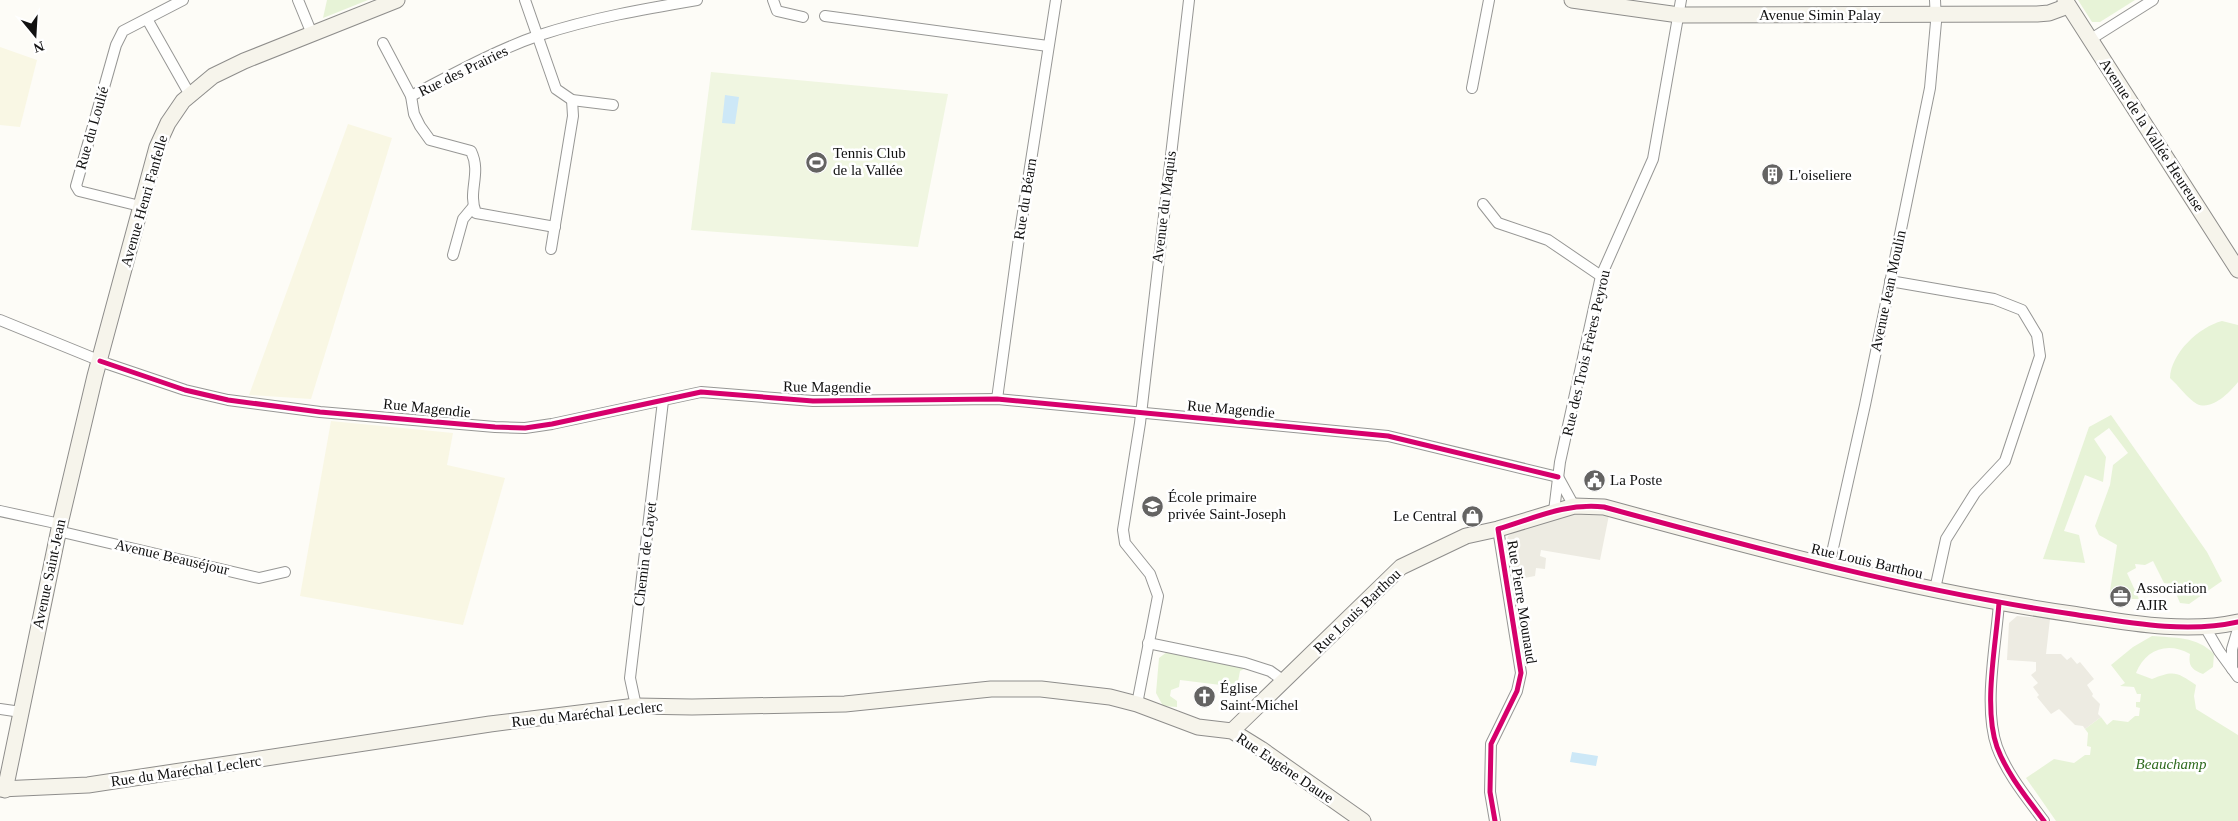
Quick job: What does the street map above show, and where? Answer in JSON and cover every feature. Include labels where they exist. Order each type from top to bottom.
[{"type":"street","name":"Rue du Loulié","points":[[140,206],[79,191],[76,186],[116,45],[123,32],[183,0]]},
{"type":"street","points":[[298,0],[312,34]]},
{"type":"street","name":"Avenue Henri Fanfelle","points":[[100,361],[157,147],[168,123],[183,101],[213,76],[397,0]]},
{"type":"street","points":[[525,0],[556,89],[572,100],[613,105]]},
{"type":"street","name":"Rue des Prairies","points":[[473,207],[477,163],[471,151],[430,140],[414,114],[412,96],[463,69],[538,36],[617,13],[697,0]]},
{"type":"street","points":[[773,0],[777,11],[803,17]]},
{"type":"street","name":"Rue du Béarn","points":[[997,399],[1019,238],[1056,0]]},
{"type":"street","name":"Avenue du Maquis","points":[[1137,704],[1158,596],[1150,574],[1125,543],[1123,530],[1140,413],[1189,0]]},
{"type":"street","points":[[1472,88],[1489,0]]},
{"type":"street","name":"Avenue Simin Palay","points":[[1572,0],[1680,8],[1935,8],[2037,14],[2049,13],[2066,3]]},
{"type":"street","points":[[2091,39],[2153,0]]},
{"type":"street","name":"Avenue de la Vallée Heureuse","points":[[2066,3],[2236,263]]},
{"type":"street","name":"Rue des Trois Frères Peyrou","points":[[1554,512],[1558,477],[1602,276],[1653,159],[1680,8]]},
{"type":"street","name":"Avenue Jean Moulin","points":[[1829,566],[1930,88],[1935,8]]},
{"type":"street","points":[[825,16],[1048,46]]},
{"type":"street","points":[[147,19],[190,95]]},
{"type":"street","points":[[382,42],[412,96]]},
{"type":"street","points":[[551,250],[573,116],[572,100]]},
{"type":"street","points":[[1483,204],[1498,222],[1548,240],[1602,276]]},
{"type":"street","points":[[453,254],[463,219],[473,207],[476,213],[555,227]]},
{"type":"street","points":[[1890,281],[1994,299],[2022,310],[2037,335],[2040,356],[2005,461],[1974,493],[1946,538],[1935,589]]},
{"type":"street","name":"Rue Magendie","points":[[0,320],[100,361],[185,390],[228,400],[320,412],[525,428],[701,392],[813,401],[997,399],[1388,436],[1558,477]]},
{"type":"street","name":"Avenue Saint-Jean","points":[[2,790],[21,712],[59,527],[100,361]]},
{"type":"street","name":"Chemin de Gayet","points":[[636,706],[630,678],[663,401]]},
{"type":"street","points":[[1558,477],[1574,506]]},
{"type":"street","name":"Rue Louis Barthou","points":[[1232,731],[1401,567],[1466,536],[1498,529],[1574,506],[1604,507],[1829,566],[1999,603],[2110,620],[2204,627],[2238,622]]},
{"type":"street","name":"Avenue Beauséjour","points":[[0,511],[259,578],[285,572]]},
{"type":"street","name":"Rue Pierre Mounaud","points":[[1495,821],[1490,792],[1491,744],[1517,691],[1521,673],[1498,529]]},
{"type":"street","points":[[1999,603],[1992,694],[1992,723],[1996,746],[2006,767],[2044,821]]},
{"type":"street","points":[[2204,627],[2235,673]]},
{"type":"street","points":[[2235,673],[2232,649],[2238,629]]},
{"type":"street","points":[[1148,643],[1245,663],[1270,671],[1284,681]]},
{"type":"street","name":"Rue du Maréchal Leclerc","points":[[2,790],[88,785],[490,724],[636,706],[692,708],[845,704],[991,689],[1075,692],[1110,697],[1137,704],[1198,727],[1232,731]]},
{"type":"street","points":[[0,709],[21,712]]},
{"type":"street","name":"Rue Eugène Daure","points":[[1232,731],[1261,749],[1363,821]]},
{"type":"shaded area","points":[[0,47],[37,60],[20,127],[0,125]]},
{"type":"shaded area","points":[[348,124],[392,138],[311,399],[249,395]]},
{"type":"shaded area","points":[[331,421],[453,433],[447,465],[505,478],[463,625],[300,596]]},
{"type":"shaded area","points":[[1567,513],[1609,515],[1600,560],[1541,550],[1540,556],[1546,558],[1545,569],[1536,568],[1535,576],[1512,580],[1506,545],[1508,536],[1518,530]]},
{"type":"shaded area","points":[[2017,616],[2050,619],[2046,654],[2061,654],[2067,660],[2071,657],[2077,664],[2080,662],[2094,679],[2087,685],[2093,694],[2092,696],[2100,704],[2098,714],[2101,717],[2085,729],[2083,726],[2075,725],[2059,709],[2051,714],[2037,697],[2039,695],[2033,687],[2038,683],[2031,675],[2036,671],[2036,662],[2007,660],[2009,623]]},
{"type":"green space","points":[[327,0],[368,0],[323,18]]},
{"type":"green space","points":[[2078,0],[2135,0],[2100,22],[2092,22]]},
{"type":"green space","name":"Tennis Club de la Vallée","points":[[711,72],[948,94],[918,247],[691,230]]},
{"type":"green space","points":[[2222,321],[2238,325],[2238,382],[2230,391],[2214,403],[2209,405],[2197,404],[2170,378],[2175,359],[2196,335],[2213,324]]},
{"type":"green space","points":[[2111,415],[2207,552],[2222,581],[2189,604],[2180,603],[2172,584],[2164,583],[2153,561],[2145,565],[2135,564],[2136,568],[2127,573],[2139,599],[2114,599],[2110,591],[2117,545],[2099,535],[2095,526],[2110,485],[2113,465],[2128,453],[2109,428],[2094,439],[2106,457],[2103,482],[2085,475],[2064,531],[2079,535],[2085,563],[2043,559],[2089,427]]},
{"type":"green space","name":"Beauchamp","points":[[2152,636],[2193,641],[2214,654],[2213,667],[2203,674],[2192,667],[2190,654],[2173,648],[2165,648],[2151,653],[2145,658],[2136,673],[2152,679],[2165,674],[2175,674],[2184,677],[2196,685],[2194,696],[2196,709],[2238,735],[2238,821],[2056,821],[2026,778],[2054,759],[2074,763],[2085,755],[2090,755],[2091,747],[2087,746],[2088,733],[2085,729],[2101,717],[2107,725],[2113,720],[2128,722],[2135,716],[2139,716],[2140,708],[2136,707],[2136,702],[2140,702],[2141,694],[2137,694],[2134,687],[2120,686],[2125,683],[2111,665],[2133,647]]},
{"type":"green space","points":[[1167,652],[1246,668],[1240,671],[1237,687],[1180,680],[1179,687],[1171,690],[1170,696],[1177,701],[1177,707],[1163,706],[1156,693],[1159,658]]},
{"type":"water","points":[[725,95],[739,97],[735,124],[722,123]]},
{"type":"water","points":[[1572,752],[1598,756],[1596,766],[1570,762]]},
{"type":"cycle path","points":[[100,361],[185,390],[228,400],[320,412],[495,427],[525,428],[552,424],[701,392],[813,401],[997,399],[1388,436],[1558,477]]},
{"type":"cycle path","points":[[1495,821],[1490,792],[1491,744],[1517,691],[1521,673],[1498,529],[1550,512],[1576,507],[1604,507],[1836,568],[2013,605],[2155,626],[2197,627],[2238,622]]},
{"type":"cycle path","points":[[1999,603],[1991,695],[1993,731],[1997,747],[2006,767],[2044,821]]},
{"type":"place","name":"Tennis Club de la Vallée","points":[[817,162]]},
{"type":"place","name":"L'oiseliere","points":[[1773,175]]},
{"type":"place","name":"La Poste","points":[[1594,480]]},
{"type":"place","name":"École primaire privée Saint-Joseph","points":[[1152,506]]},
{"type":"place","name":"Le Central","points":[[1473,516]]},
{"type":"place","name":"Association AJIR","points":[[2120,597]]},
{"type":"place","name":"Église Saint-Michel","points":[[1204,697]]}]
